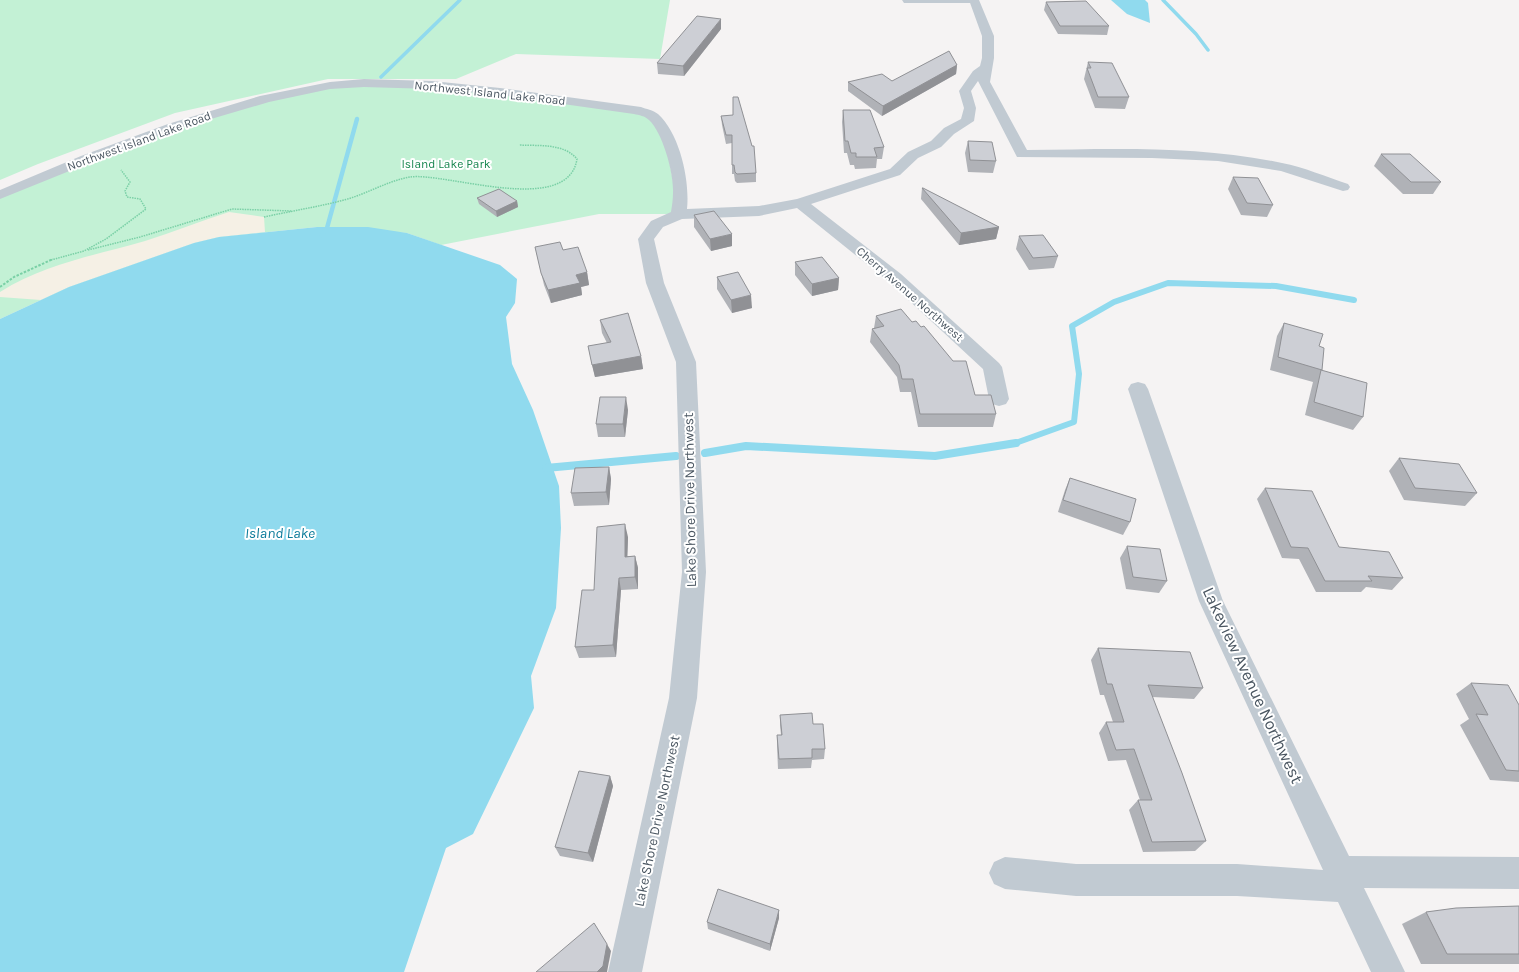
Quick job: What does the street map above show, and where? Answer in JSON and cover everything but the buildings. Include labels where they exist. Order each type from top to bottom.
[{"type":"street","points":[[974,1],[988,36],[988,58],[984,82],[1022,154],[1182,154],[1213,156],[1283,168],[1343,187]]},
{"type":"street","points":[[679,214],[759,211],[800,203],[895,172],[913,155],[936,144],[949,131],[967,121],[970,108],[965,91],[977,74],[986,68]]},
{"type":"street","name":"Northwest Island Lake Road","points":[[0,195],[125,143],[179,124],[281,94],[314,87],[363,83],[404,83],[462,87],[636,110],[648,114],[658,122],[664,133],[677,171],[681,192],[679,214]]},
{"type":"street","name":"Cherry Avenue Northwest","points":[[800,203],[895,278],[992,367],[999,400]]},
{"type":"street","name":"Lake Shore Drive Northwest","points":[[625,972],[683,698],[694,572],[686,362],[655,283],[646,239],[657,224],[679,214]]},
{"type":"street","name":"Lakeview Avenue Northwest","points":[[1138,389],[1211,601],[1345,879],[1388,972]]},
{"type":"street","points":[[1005,873],[1076,880],[1237,880],[1345,879],[1519,873]]},
{"type":"lane","points":[[904,2],[974,1]]},
{"type":"path","points":[[264,217],[298,212],[345,200],[398,180],[412,177],[527,188],[563,181],[575,170],[577,159],[571,152],[559,148],[519,145]]},
{"type":"path","points":[[84,251],[106,239],[146,209],[140,198],[126,197],[125,191],[130,182],[121,170]]},
{"type":"path","points":[[0,287],[14,277],[57,257],[140,237],[232,209],[298,212]]},
{"type":"green space","points":[[0,0],[670,0],[660,59],[516,54],[456,79],[328,79],[175,113],[38,164],[0,180]]},
{"type":"green space","name":"Island Lake Park","points":[[363,83],[462,87],[648,114],[664,133],[679,214],[599,214],[441,245],[407,233],[317,227],[219,237],[194,243],[69,287],[0,319],[0,195],[125,143],[281,94]]},
{"type":"sand","points":[[229,212],[264,217],[265,232],[219,237],[194,243],[69,287],[41,300],[0,297],[0,292],[17,282],[53,267],[145,241]]},
{"type":"water","points":[[1111,0],[1145,0],[1148,3],[1150,23],[1127,14]]},
{"type":"water","name":"Island Lake","points":[[317,227],[368,227],[407,233],[500,265],[517,279],[515,303],[506,317],[512,364],[533,410],[559,486],[561,528],[556,608],[531,676],[534,708],[473,834],[446,848],[404,972],[0,972],[0,319],[69,287],[194,243],[219,237]]},
{"type":"waterway","points":[[381,77],[460,0]]},
{"type":"waterway","points":[[1163,0],[1196,34],[1208,50]]},
{"type":"waterway","points":[[322,235],[327,228],[357,119]]},
{"type":"waterway","points":[[1016,443],[1074,422],[1079,374],[1072,326],[1114,302],[1168,283],[1276,286],[1354,300]]},
{"type":"waterway","points":[[705,453],[746,446],[935,456],[1016,443]]},
{"type":"waterway","points":[[546,468],[676,456]]}]
